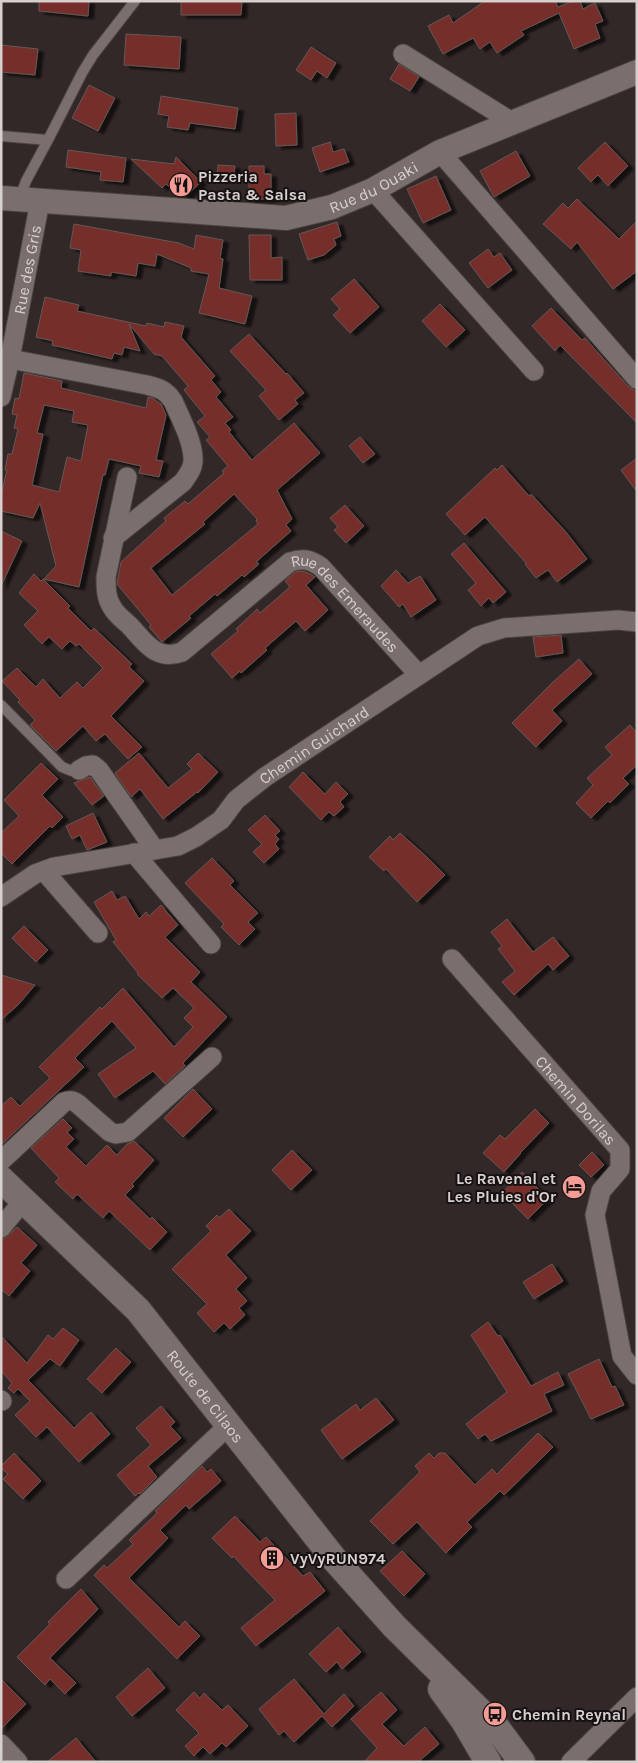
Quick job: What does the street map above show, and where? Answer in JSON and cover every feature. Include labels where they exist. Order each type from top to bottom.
[{"type":"main road","name":"Route de Cilaos","points":[[1,1179],[138,1310],[335,1560],[457,1698],[496,1727],[522,1762]]},
{"type":"main road","name":"Route de Cilaos","points":[[457,1698],[488,1762]]},
{"type":"street","points":[[403,54],[512,122]]},
{"type":"street","name":"Rue du Ouaki","points":[[20,200],[286,218],[332,207],[374,190],[440,152],[637,72]]},
{"type":"street","points":[[440,152],[637,379]]},
{"type":"street","points":[[374,190],[534,370]]},
{"type":"street","name":"Rue des Gris","points":[[1,398],[10,359],[20,200]]},
{"type":"street","points":[[10,359],[147,385],[162,389],[173,400],[192,453],[193,463],[189,473],[183,482],[113,538]]},
{"type":"street","name":"Rue des Emeraudes","points":[[127,477],[106,577],[107,594],[112,608],[151,649],[172,656],[182,652],[290,562],[300,559],[315,562],[321,566],[419,675]]},
{"type":"street","name":"Chemin Guichard","points":[[1,897],[28,878],[44,871],[178,846],[196,837],[221,820],[236,800],[265,777],[478,636],[498,629],[618,620],[637,622]]},
{"type":"street","points":[[79,770],[93,765],[99,770],[155,850]]},
{"type":"street","points":[[134,853],[211,944]]},
{"type":"street","points":[[44,871],[98,933]]},
{"type":"street","name":"Chemin Dorilas","points":[[452,959],[620,1150],[620,1169],[601,1191],[595,1215],[622,1356],[637,1375]]},
{"type":"street","points":[[1,1161],[68,1100],[78,1104],[110,1132],[116,1134],[128,1132],[212,1057]]},
{"type":"street","points":[[1,1228],[23,1201]]},
{"type":"street","points":[[66,1579],[229,1426]]},
{"type":"street","points":[[571,1762],[637,1697]]},
{"type":"lane","points":[[20,200],[26,180],[82,72],[135,1]]},
{"type":"lane","points":[[1,136],[48,140]]},
{"type":"lane","points":[[1,705],[62,767],[72,772],[79,770]]},
{"type":"building","points":[[39,1],[89,1],[88,16],[39,11]]},
{"type":"building","points":[[181,1],[242,1],[241,15],[181,15]]},
{"type":"building","points":[[485,1],[555,1],[558,7],[573,1],[580,1],[583,9],[595,3],[603,21],[595,24],[600,38],[574,49],[559,13],[521,31],[524,35],[497,53],[490,42],[480,49],[473,38],[443,54],[428,26],[449,15],[453,23]]},
{"type":"building","points":[[126,34],[181,37],[179,69],[124,65]]},
{"type":"building","points":[[1,45],[38,49],[35,75],[1,72]]},
{"type":"building","points":[[311,47],[336,63],[327,78],[317,71],[311,80],[296,70]]},
{"type":"building","points":[[399,64],[419,77],[410,91],[390,79]]},
{"type":"building","points":[[89,85],[115,98],[98,131],[72,118]]},
{"type":"building","points":[[161,96],[238,108],[235,129],[190,123],[188,130],[167,127],[169,116],[158,114]]},
{"type":"building","points":[[296,113],[297,145],[276,146],[275,114]]},
{"type":"building","points":[[330,142],[333,152],[344,149],[349,162],[320,172],[312,148]]},
{"type":"building","points":[[605,142],[628,166],[608,186],[598,175],[591,182],[578,168]]},
{"type":"building","points":[[68,150],[126,158],[123,182],[100,180],[101,172],[66,167]]},
{"type":"building","points":[[516,151],[530,176],[494,197],[480,171]]},
{"type":"building","points":[[176,157],[201,182],[186,196],[173,191],[166,184],[162,188],[131,159],[174,164]]},
{"type":"building","points":[[218,165],[235,166],[233,180],[217,179]]},
{"type":"building","points":[[249,166],[264,166],[264,174],[271,174],[271,199],[249,199]]},
{"type":"building","points":[[436,176],[451,210],[423,223],[407,189]]},
{"type":"building","points":[[577,199],[619,239],[637,221],[637,271],[613,289],[577,242],[571,249],[543,224],[563,203],[568,208]]},
{"type":"building","points":[[337,222],[341,236],[334,239],[336,245],[324,255],[308,260],[299,234]]},
{"type":"building","points":[[74,224],[179,243],[194,249],[196,235],[223,240],[220,258],[223,259],[219,288],[252,296],[245,324],[199,313],[209,274],[191,271],[191,268],[157,254],[155,266],[138,263],[136,276],[111,272],[111,276],[78,271],[81,250],[70,248]]},
{"type":"building","points":[[249,235],[271,235],[271,258],[282,257],[282,280],[250,280]]},
{"type":"building","points":[[488,249],[494,257],[500,253],[512,270],[488,288],[469,263]]},
{"type":"building","points":[[354,279],[379,307],[350,333],[333,315],[340,309],[331,299]]},
{"type":"building","points":[[45,297],[79,305],[77,311],[146,326],[147,323],[164,327],[165,322],[184,326],[181,337],[215,376],[211,380],[221,392],[216,397],[233,417],[225,423],[231,430],[229,432],[252,460],[294,423],[320,453],[277,490],[292,519],[286,525],[291,531],[256,562],[259,564],[244,577],[242,575],[217,596],[215,594],[189,616],[191,618],[162,642],[149,627],[151,625],[117,584],[121,562],[166,521],[164,518],[185,501],[188,504],[224,473],[222,471],[228,466],[206,440],[210,437],[197,422],[205,416],[184,390],[188,386],[162,356],[154,354],[129,324],[140,351],[124,347],[122,355],[114,353],[112,359],[52,345],[53,341],[36,337]],"holes":[[[234,494],[257,519],[258,524],[172,595],[151,568],[205,524],[203,522]]]},
{"type":"building","points":[[440,304],[465,330],[446,347],[422,321]]},
{"type":"building","points":[[551,308],[582,340],[585,338],[628,386],[637,392],[637,423],[560,345],[555,351],[532,326]]},
{"type":"building","points":[[249,334],[304,393],[295,400],[298,404],[279,420],[259,396],[266,390],[230,351]]},
{"type":"building","points":[[24,373],[62,381],[61,388],[146,408],[148,397],[152,398],[161,404],[166,415],[156,460],[163,461],[159,477],[139,473],[141,466],[109,459],[105,475],[103,475],[79,587],[44,579],[56,566],[40,503],[33,518],[1,511],[1,495],[7,470],[5,470],[8,454],[12,454],[18,429],[14,428],[17,415],[12,414],[15,398],[19,399]],"holes":[[[44,405],[74,411],[72,422],[88,425],[81,461],[67,457],[59,492],[32,485],[43,434],[37,433]]]},
{"type":"building","points":[[360,437],[375,454],[363,463],[349,446]]},
{"type":"building","points":[[637,458],[637,492],[621,470]]},
{"type":"building","points":[[502,465],[529,496],[531,494],[566,532],[587,559],[557,582],[548,570],[536,578],[526,563],[485,517],[465,535],[446,514],[495,468],[497,470]]},
{"type":"building","points":[[345,505],[364,526],[346,543],[334,530],[338,527],[330,518]]},
{"type":"building","points":[[1,531],[22,541],[1,586]]},
{"type":"building","points":[[464,543],[506,592],[493,603],[489,598],[481,606],[468,590],[476,583],[451,554]]},
{"type":"building","points":[[396,570],[408,583],[420,576],[436,600],[411,617],[403,604],[399,607],[381,586]]},
{"type":"building","points":[[302,571],[315,577],[306,585],[328,610],[305,631],[296,621],[265,648],[267,650],[241,673],[240,671],[232,678],[211,654],[238,631],[236,629],[257,609],[260,613],[290,587],[285,581],[295,572]]},
{"type":"building","points":[[34,574],[41,581],[43,579],[70,606],[68,608],[91,631],[94,628],[132,664],[129,667],[144,681],[111,716],[142,747],[128,759],[105,734],[96,741],[83,726],[56,751],[30,725],[35,720],[2,681],[17,668],[36,687],[43,679],[60,698],[77,682],[83,688],[103,668],[79,644],[76,646],[70,641],[62,649],[49,637],[42,644],[24,625],[38,611],[19,593]]},
{"type":"building","points":[[561,635],[563,653],[536,657],[533,637]]},
{"type":"building","points":[[579,659],[592,674],[552,710],[562,721],[536,747],[512,723]]},
{"type":"building","points":[[630,725],[637,733],[637,765],[623,778],[629,784],[591,818],[576,803],[593,785],[587,778],[612,755],[605,747]]},
{"type":"building","points":[[139,753],[168,788],[192,769],[187,764],[198,753],[218,772],[198,793],[163,819],[140,789],[131,797],[115,773]]},
{"type":"building","points":[[41,763],[58,779],[42,795],[63,817],[52,828],[50,826],[12,864],[1,853],[1,833],[19,816],[4,800]]},
{"type":"building","points":[[303,772],[325,794],[336,782],[348,794],[340,802],[344,807],[334,816],[329,812],[321,820],[289,787]]},
{"type":"building","points":[[90,777],[104,796],[92,805],[74,783]]},
{"type":"building","points":[[93,813],[107,842],[87,850],[80,835],[72,839],[66,826]]},
{"type":"building","points":[[265,815],[280,831],[275,835],[279,839],[275,844],[279,849],[264,863],[253,852],[262,844],[248,830]]},
{"type":"building","points":[[400,833],[445,875],[417,902],[386,869],[384,871],[369,857],[390,836],[393,840]]},
{"type":"building","points":[[212,858],[234,881],[230,885],[258,913],[248,922],[255,929],[239,945],[221,927],[224,924],[185,883]]},
{"type":"building","points":[[112,891],[117,900],[125,896],[139,919],[146,912],[149,916],[161,905],[178,925],[165,937],[200,972],[191,982],[227,1017],[183,1063],[185,1066],[165,1084],[153,1071],[115,1098],[98,1074],[136,1048],[112,1021],[75,1058],[84,1067],[1,1145],[1,1106],[11,1097],[20,1106],[50,1078],[39,1067],[100,1007],[102,1009],[123,988],[174,1047],[193,1027],[184,1018],[194,1008],[173,988],[162,998],[137,974],[113,942],[116,940],[94,902]]},
{"type":"building","points":[[507,919],[533,952],[553,937],[569,956],[553,970],[548,964],[514,995],[502,982],[515,971],[498,949],[502,946],[491,932]]},
{"type":"building","points":[[24,926],[48,950],[36,962],[12,938]]},
{"type":"building","points":[[1,975],[35,985],[18,1005],[1,1020]]},
{"type":"building","points":[[193,1089],[212,1109],[183,1137],[164,1118]]},
{"type":"building","points":[[535,1109],[549,1123],[504,1172],[483,1153],[500,1135],[505,1139]]},
{"type":"building","points":[[63,1119],[72,1128],[67,1132],[74,1139],[66,1147],[86,1166],[107,1145],[117,1155],[127,1144],[134,1141],[154,1160],[132,1184],[134,1186],[125,1195],[167,1232],[150,1250],[109,1211],[103,1218],[77,1194],[73,1199],[55,1182],[59,1178],[31,1148]]},
{"type":"building","points":[[292,1150],[312,1170],[291,1190],[272,1170]]},
{"type":"building","points":[[592,1152],[604,1165],[591,1177],[579,1165]]},
{"type":"building","points":[[522,1172],[548,1199],[528,1219],[502,1193]]},
{"type":"building","points":[[229,1209],[251,1231],[226,1255],[247,1278],[236,1289],[247,1301],[239,1308],[245,1315],[230,1329],[224,1323],[214,1332],[197,1313],[207,1304],[172,1269],[211,1231],[206,1226],[217,1215],[219,1218]]},
{"type":"building","points":[[17,1227],[37,1245],[21,1263],[30,1271],[9,1296],[1,1289],[1,1240]]},
{"type":"building","points":[[552,1264],[563,1281],[534,1299],[523,1282]]},
{"type":"building","points":[[488,1322],[498,1336],[500,1335],[531,1386],[558,1372],[564,1385],[544,1394],[552,1411],[491,1441],[485,1434],[478,1439],[466,1424],[507,1392],[471,1335]]},
{"type":"building","points":[[63,1328],[79,1340],[60,1366],[50,1359],[28,1380],[74,1428],[91,1412],[110,1434],[79,1462],[47,1427],[36,1437],[15,1415],[30,1401],[18,1389],[14,1393],[8,1388],[12,1383],[1,1371],[1,1336],[27,1363],[48,1335],[53,1339]]},
{"type":"building","points":[[116,1348],[131,1362],[102,1393],[87,1379]]},
{"type":"building","points":[[599,1359],[612,1387],[615,1386],[624,1405],[591,1419],[568,1374]]},
{"type":"building","points":[[376,1398],[394,1420],[342,1459],[321,1430],[356,1404],[360,1410]]},
{"type":"building","points":[[161,1406],[175,1422],[170,1426],[181,1438],[148,1466],[157,1477],[140,1494],[135,1496],[117,1475],[151,1445],[136,1428]]},
{"type":"building","points":[[538,1433],[553,1447],[504,1495],[500,1491],[467,1522],[472,1527],[446,1553],[417,1522],[393,1544],[370,1521],[420,1472],[415,1466],[429,1453],[434,1458],[439,1453],[445,1453],[475,1485],[492,1469],[497,1474]]},
{"type":"building","points":[[14,1453],[41,1481],[23,1499],[3,1479],[8,1474],[1,1466]]},
{"type":"building","points":[[202,1466],[207,1472],[211,1469],[221,1481],[189,1509],[186,1505],[160,1530],[168,1538],[129,1578],[179,1627],[185,1621],[200,1636],[177,1659],[94,1575],[104,1565],[107,1568],[133,1544],[129,1540],[157,1513],[155,1511]]},
{"type":"building","points":[[235,1516],[260,1542],[266,1537],[303,1576],[310,1572],[325,1591],[256,1646],[241,1628],[275,1600],[233,1556],[232,1558],[212,1538]]},
{"type":"building","points":[[402,1551],[425,1574],[404,1596],[380,1571]]},
{"type":"building","points":[[81,1589],[98,1609],[50,1658],[76,1683],[65,1694],[50,1679],[45,1685],[17,1657]]},
{"type":"building","points":[[338,1627],[361,1652],[342,1669],[337,1662],[326,1672],[309,1654]]},
{"type":"building","points":[[148,1668],[165,1688],[132,1716],[116,1697]]},
{"type":"building","points":[[1,1679],[26,1704],[1,1729]]},
{"type":"building","points":[[294,1679],[324,1714],[344,1694],[354,1706],[332,1727],[322,1716],[294,1742],[284,1731],[279,1735],[259,1709]]},
{"type":"building","points":[[194,1692],[200,1698],[204,1693],[222,1710],[228,1705],[248,1726],[226,1747],[222,1743],[210,1754],[203,1747],[194,1756],[185,1746],[199,1733],[176,1710]]},
{"type":"building","points":[[381,1692],[397,1710],[382,1724],[404,1746],[425,1727],[439,1744],[418,1762],[364,1762],[377,1748],[351,1719]]},
{"type":"building","points":[[76,1738],[96,1762],[47,1762]]},
{"type":"place","name":"Pizzeria Pasta & Salsa","points":[[181,185]]},
{"type":"place","name":"Le Ravenal et Les Pluies d'Or","points":[[574,1187]]},
{"type":"place","name":"VyVyRUN974","points":[[272,1558]]},
{"type":"place","name":"Chemin Reynal","points":[[495,1714]]}]
